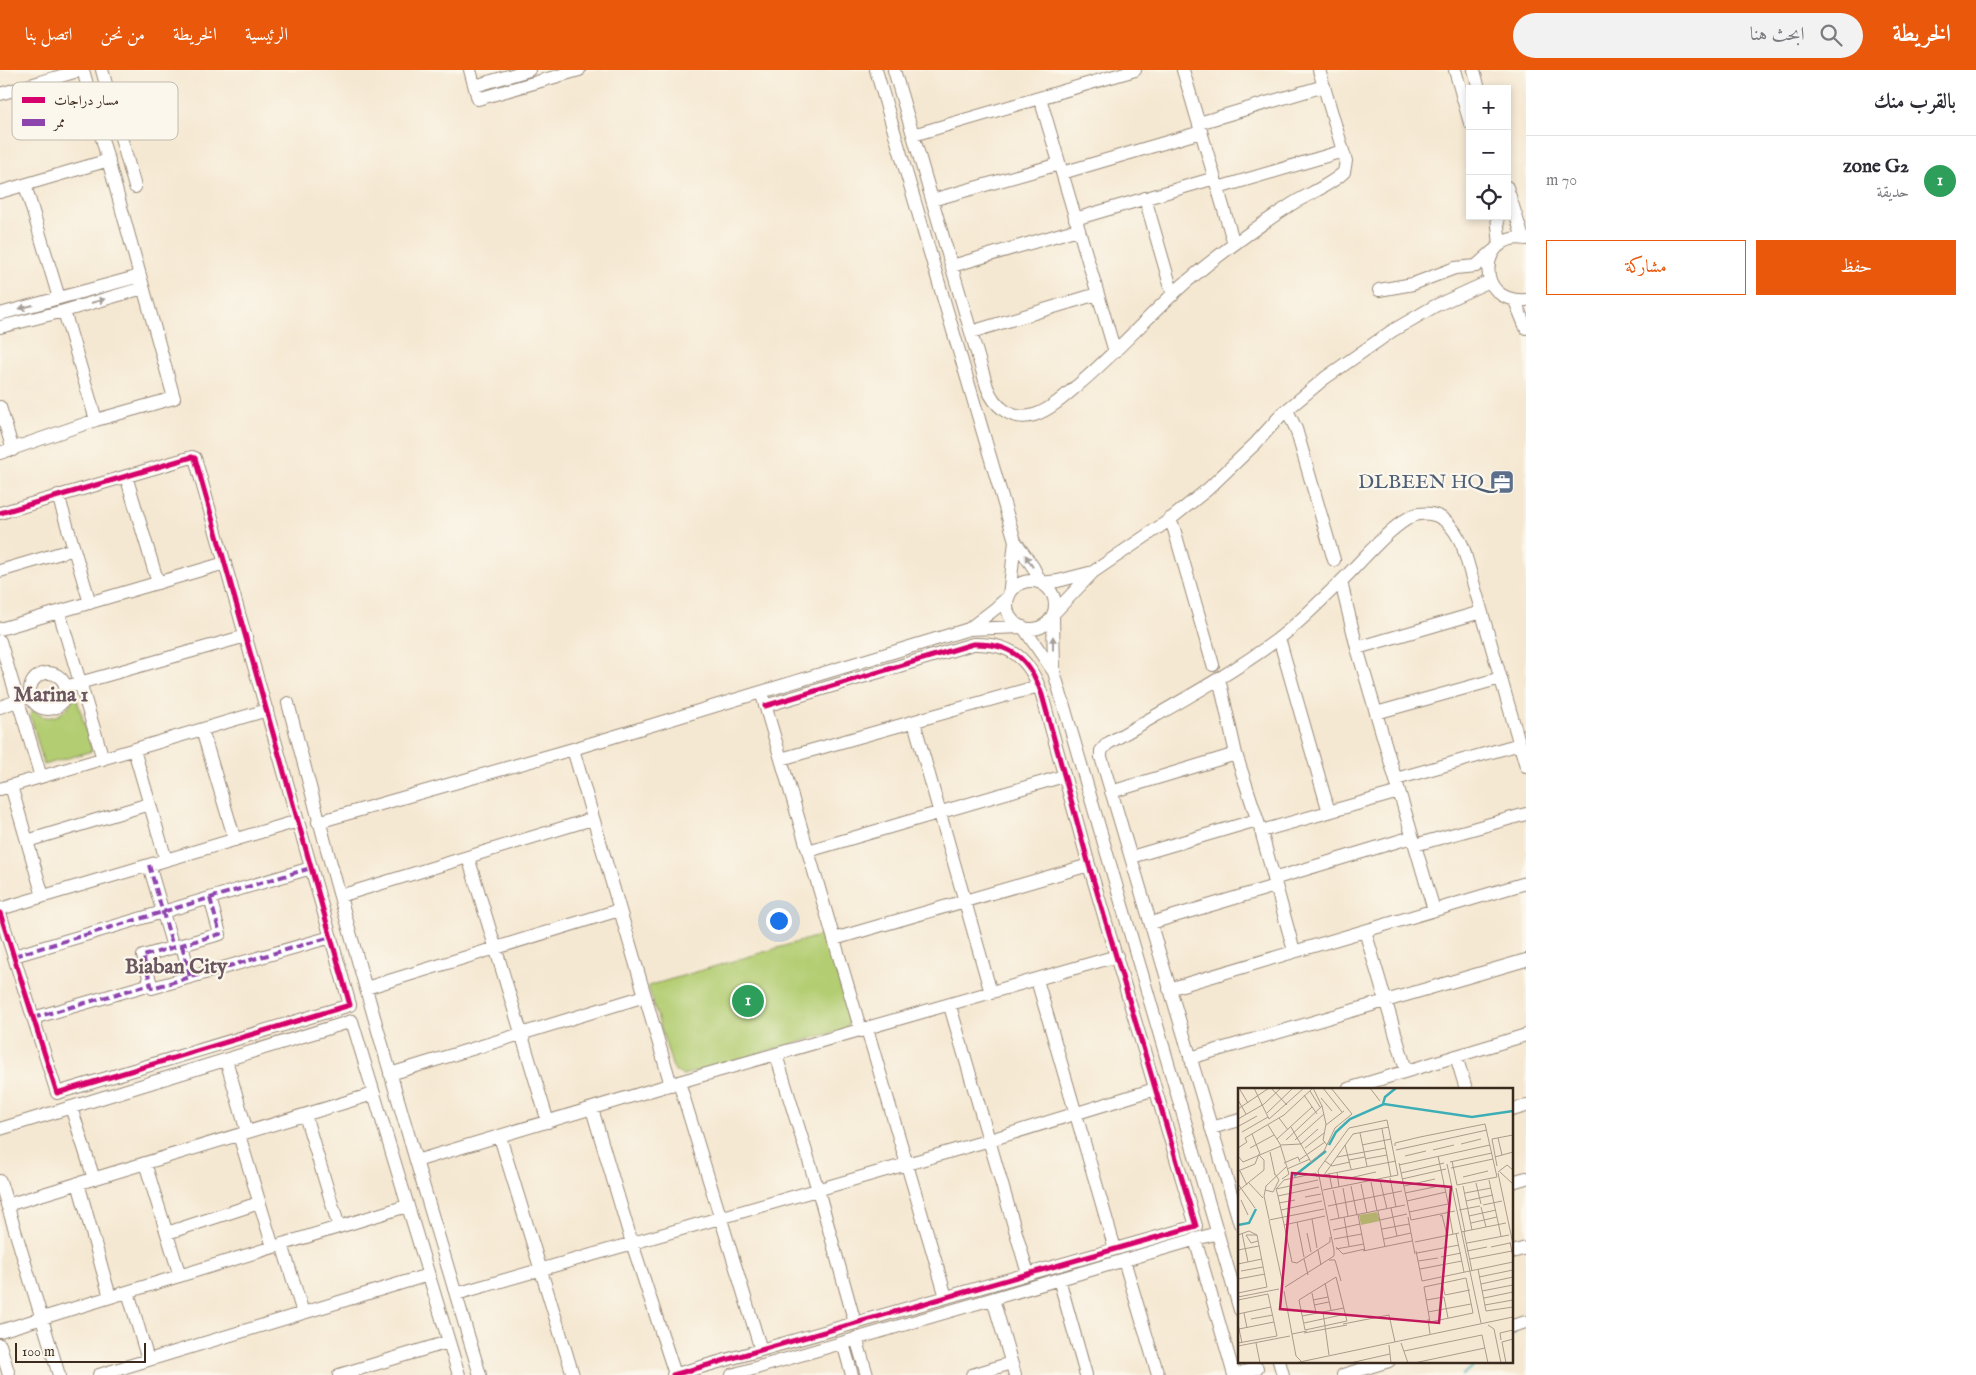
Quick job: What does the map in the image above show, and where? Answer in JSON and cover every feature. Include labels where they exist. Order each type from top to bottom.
[{"type":"street","points":[[41,82],[82,70],[86,82]]},
{"type":"street","points":[[470,70],[490,96],[580,70]]},
{"type":"street","points":[[480,84],[482,70]]},
{"type":"street","points":[[480,84],[529,70]]},
{"type":"street","points":[[876,70],[1015,541],[1033,567],[1041,583]]},
{"type":"street","points":[[894,70],[987,387],[994,401],[1008,412],[1020,416],[1034,415],[1053,404],[1101,366],[1173,295],[1234,244],[1294,202],[1341,175],[1346,166],[1343,151],[1319,70]]},
{"type":"street","points":[[913,135],[1040,98],[1108,74],[1135,70]]},
{"type":"street","points":[[1183,70],[1234,244]]},
{"type":"street","points":[[1454,70],[1466,110]]},
{"type":"street","points":[[1474,70],[1478,85]]},
{"type":"street","points":[[932,200],[1060,168],[1200,127],[1324,86]]},
{"type":"street","points":[[0,94],[12,90]]},
{"type":"street","points":[[1040,98],[1114,352]]},
{"type":"street","points":[[0,407],[3,452],[96,420],[174,398],[103,140]]},
{"type":"street","points":[[122,140],[135,187]]},
{"type":"street","points":[[952,266],[1077,224],[1145,198],[1216,183],[1343,151]]},
{"type":"street","points":[[0,192],[109,160]]},
{"type":"street","points":[[25,185],[59,298]]},
{"type":"street","points":[[1145,198],[1173,295]]},
{"type":"street","points":[[1379,290],[1413,284],[1455,268],[1476,266],[1497,248],[1515,238],[1524,239],[1511,198]]},
{"type":"street","points":[[1497,220],[1497,248],[1488,269],[1490,280],[1500,295],[1521,300],[1526,328]]},
{"type":"street","points":[[318,822],[573,749],[969,629],[1022,627],[1029,629],[1041,627],[1093,572],[1169,520],[1233,466],[1287,410],[1355,356],[1392,331],[1436,306],[1490,280]]},
{"type":"street","points":[[0,314],[59,298],[142,282]]},
{"type":"street","points":[[0,327],[64,311],[142,282]]},
{"type":"street","points":[[971,332],[1098,294]]},
{"type":"street","points":[[64,311],[96,420]]},
{"type":"street","points":[[1287,410],[1296,429],[1334,560]]},
{"type":"street","points":[[0,513],[192,457],[196,458],[350,1005],[57,1093],[0,913]]},
{"type":"street","points":[[126,476],[158,583]]},
{"type":"street","points":[[58,496],[90,603]]},
{"type":"street","points":[[1238,1211],[1235,1192],[1210,1128],[1101,757],[1101,750],[1107,744],[1219,678],[1279,638],[1341,582],[1400,523],[1418,514],[1430,514],[1446,521],[1458,534],[1526,766]]},
{"type":"street","points":[[1169,520],[1174,529],[1212,665]]},
{"type":"street","points":[[1015,541],[1007,607],[1010,617],[1022,627],[1054,672]]},
{"type":"street","points":[[0,571],[74,549]]},
{"type":"street","points":[[0,630],[225,563]]},
{"type":"street","points":[[1041,583],[1058,581],[1093,572]]},
{"type":"street","points":[[969,629],[1009,596],[1016,586],[1022,583],[1034,581],[1041,583],[1053,595],[1055,607],[1054,672],[1238,1303]]},
{"type":"street","points":[[1341,582],[1357,648],[1434,910]]},
{"type":"street","points":[[60,612],[103,759]]},
{"type":"street","points":[[1357,648],[1481,612]]},
{"type":"street","points":[[65,687],[246,636]]},
{"type":"street","points":[[1279,638],[1329,812]]},
{"type":"street","points":[[0,641],[25,699],[41,777]]},
{"type":"street","points":[[592,1109],[674,1375],[1196,1226],[1089,864],[1039,686],[1030,668],[1018,655],[1002,646],[973,644],[765,706]]},
{"type":"street","points":[[0,707],[25,699],[49,710],[55,708],[64,700],[65,687],[60,678],[54,674],[43,674],[38,676],[25,699]]},
{"type":"street","points":[[1219,678],[1236,754],[1259,825],[1294,951]]},
{"type":"street","points":[[1376,713],[1501,678]]},
{"type":"street","points":[[781,759],[1039,686]]},
{"type":"street","points":[[761,692],[834,939],[908,1163],[946,1297]]},
{"type":"street","points":[[288,703],[318,822],[390,1074],[480,1375]]},
{"type":"street","points":[[43,896],[27,840],[6,788],[267,710]]},
{"type":"street","points":[[914,722],[991,993]]},
{"type":"street","points":[[202,730],[235,840]]},
{"type":"street","points":[[1396,779],[1520,744]]},
{"type":"street","points":[[573,749],[645,996],[720,1217],[761,1350]]},
{"type":"street","points":[[134,750],[166,860]]},
{"type":"street","points":[[1112,792],[1236,754]]},
{"type":"street","points":[[808,851],[1064,776]]},
{"type":"street","points":[[1131,857],[1259,825],[1329,812],[1399,792]]},
{"type":"street","points":[[27,840],[149,804]]},
{"type":"street","points":[[1151,923],[1274,882],[1414,841],[1526,814]]},
{"type":"street","points":[[340,896],[592,819]]},
{"type":"street","points":[[0,909],[298,822]]},
{"type":"street","points":[[468,857],[548,1122]]},
{"type":"street","points":[[834,939],[1089,864]]},
{"type":"street","points":[[149,865],[163,912],[190,977]]},
{"type":"street","points":[[14,956],[312,868]]},
{"type":"street","points":[[1169,989],[1526,883]]},
{"type":"street","points":[[210,898],[220,934],[143,956],[152,988],[331,938]]},
{"type":"street","points":[[366,988],[619,910]]},
{"type":"street","points":[[1365,932],[1384,1003],[1406,1070]]},
{"type":"street","points":[[416,1161],[500,1138],[675,1084],[950,1006],[1117,956]]},
{"type":"street","points":[[1190,1058],[1384,1003],[1526,960]]},
{"type":"street","points":[[1037,980],[1115,1248]]},
{"type":"street","points":[[33,1018],[151,984]]},
{"type":"street","points":[[390,1074],[645,996]]},
{"type":"street","points":[[950,1006],[1028,1274]]},
{"type":"street","points":[[0,1129],[352,1021],[458,1375]]},
{"type":"street","points":[[1353,1088],[1406,1070],[1526,1035]]},
{"type":"street","points":[[776,1055],[818,1190],[854,1323]]},
{"type":"street","points":[[1456,1056],[1466,1088]]},
{"type":"street","points":[[226,1060],[259,1203],[303,1313]]},
{"type":"street","points":[[456,1294],[990,1140],[1155,1089]]},
{"type":"street","points":[[7,1205],[373,1094]]},
{"type":"street","points":[[71,1107],[94,1179]]},
{"type":"street","points":[[305,1115],[339,1227]]},
{"type":"street","points":[[1210,1128],[1238,1121]]},
{"type":"street","points":[[500,1138],[573,1375]]},
{"type":"street","points":[[145,1163],[180,1276]]},
{"type":"street","points":[[0,1181],[60,1375]]},
{"type":"street","points":[[78,1183],[110,1297]]},
{"type":"street","points":[[167,1232],[259,1203]]},
{"type":"street","points":[[0,1331],[407,1206]]},
{"type":"street","points":[[732,1375],[1217,1233]]},
{"type":"street","points":[[1195,1240],[1234,1375],[1257,1368]]},
{"type":"street","points":[[1124,1260],[1158,1375]]},
{"type":"street","points":[[99,1375],[134,1370],[148,1360],[428,1274]]},
{"type":"street","points":[[1059,1279],[1086,1375]]},
{"type":"street","points":[[128,1292],[148,1360]]},
{"type":"street","points":[[972,1375],[1013,1369],[993,1298]]},
{"type":"street","points":[[856,1338],[867,1375]]},
{"type":"street","points":[[339,1375],[448,1342]]},
{"type":"street","points":[[843,1343],[852,1375]]},
{"type":"street","points":[[0,1345],[9,1375]]},
{"type":"street","points":[[1279,1362],[1283,1375]]},
{"type":"street","points":[[1343,1375],[1386,1362]]},
{"type":"green space","points":[[73,699],[77,699],[92,751],[44,765],[30,714],[31,711],[47,717],[56,716],[68,707]]},
{"type":"green space","points":[[825,934],[850,1018],[846,1029],[683,1075],[676,1072],[672,1065],[648,986]]},
{"type":"waterway","points":[[1463,1375],[1479,1362]]},
{"type":"marked path","points":[[149,865],[173,947]]},
{"type":"marked path","points":[[14,956],[311,868]]},
{"type":"marked path","points":[[210,898],[220,934],[143,956],[152,988],[331,937]]},
{"type":"marked path","points":[[182,945],[190,977]]},
{"type":"marked path","points":[[33,1018],[151,984]]},
{"type":"cycle path","points":[[0,513],[192,457],[195,458],[350,1005],[57,1093],[0,913]]},
{"type":"cycle path","points":[[673,1375],[1196,1226],[1089,865],[1042,695],[1032,672],[1025,663],[1009,650],[999,646],[973,644],[765,706]]},
{"type":"place","name":"DLBEEN HQ","points":[[1502,482]]},
{"type":"place","name":"zone G2","points":[[748,1001]]},
{"type":"district","name":"Marina 1","points":[[51,695]]},
{"type":"district","name":"Biaban City","points":[[176,967]]}]
